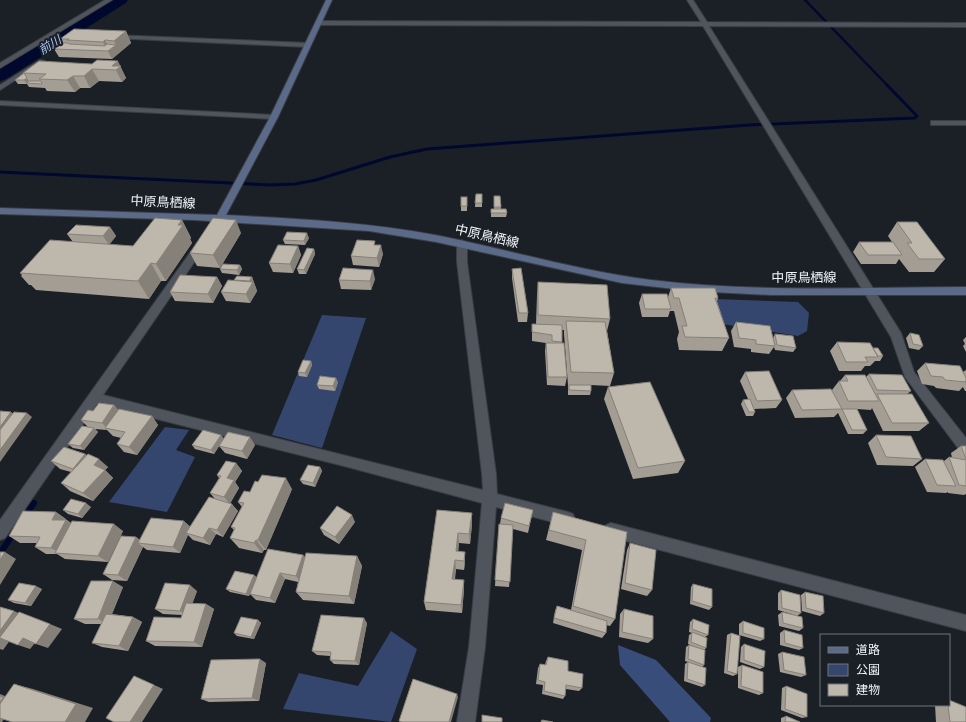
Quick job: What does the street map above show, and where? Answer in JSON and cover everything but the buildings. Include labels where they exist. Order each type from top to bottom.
[{"type":"main road","points":[[220,218],[274,117],[329,0]]},
{"type":"main road","name":"中原鳥栖線","points":[[0,211],[110,212],[364,227],[462,243],[608,277],[652,284],[756,290],[966,291]]},
{"type":"street","points":[[0,66],[109,0]]},
{"type":"street","points":[[690,0],[897,336],[909,374],[966,448]]},
{"type":"street","points":[[318,23],[966,25]]},
{"type":"street","points":[[106,37],[308,45]]},
{"type":"street","points":[[0,88],[42,60]]},
{"type":"street","points":[[0,103],[274,117]]},
{"type":"street","points":[[934,123],[966,123]]},
{"type":"street","points":[[0,533],[220,218]]},
{"type":"street","points":[[462,243],[462,262],[489,474],[490,498],[477,647],[466,722]]},
{"type":"street","points":[[95,398],[582,522]]},
{"type":"street","points":[[597,526],[966,623]]},
{"type":"green space","points":[[714,299],[798,302],[809,313],[807,331],[798,336],[722,324]]},
{"type":"green space","points":[[322,315],[366,318],[322,448],[272,435]]},
{"type":"green space","points":[[165,427],[189,430],[176,450],[195,457],[167,512],[109,502]]},
{"type":"green space","points":[[391,631],[417,649],[391,722],[283,709],[299,673],[358,686]]},
{"type":"shaded area","points":[[618,645],[656,660],[711,718],[710,722],[670,722],[620,665]]},
{"type":"waterway","name":"前川","points":[[0,76],[121,0]]},
{"type":"waterway","points":[[805,0],[888,86]]},
{"type":"waterway","points":[[0,172],[270,185],[295,184],[316,180],[390,157],[427,149],[749,125],[915,118],[917,116],[887,85]]},
{"type":"waterway","points":[[26,515],[34,503],[33,504]]},
{"type":"waterway","points":[[0,553],[14,533]]}]
